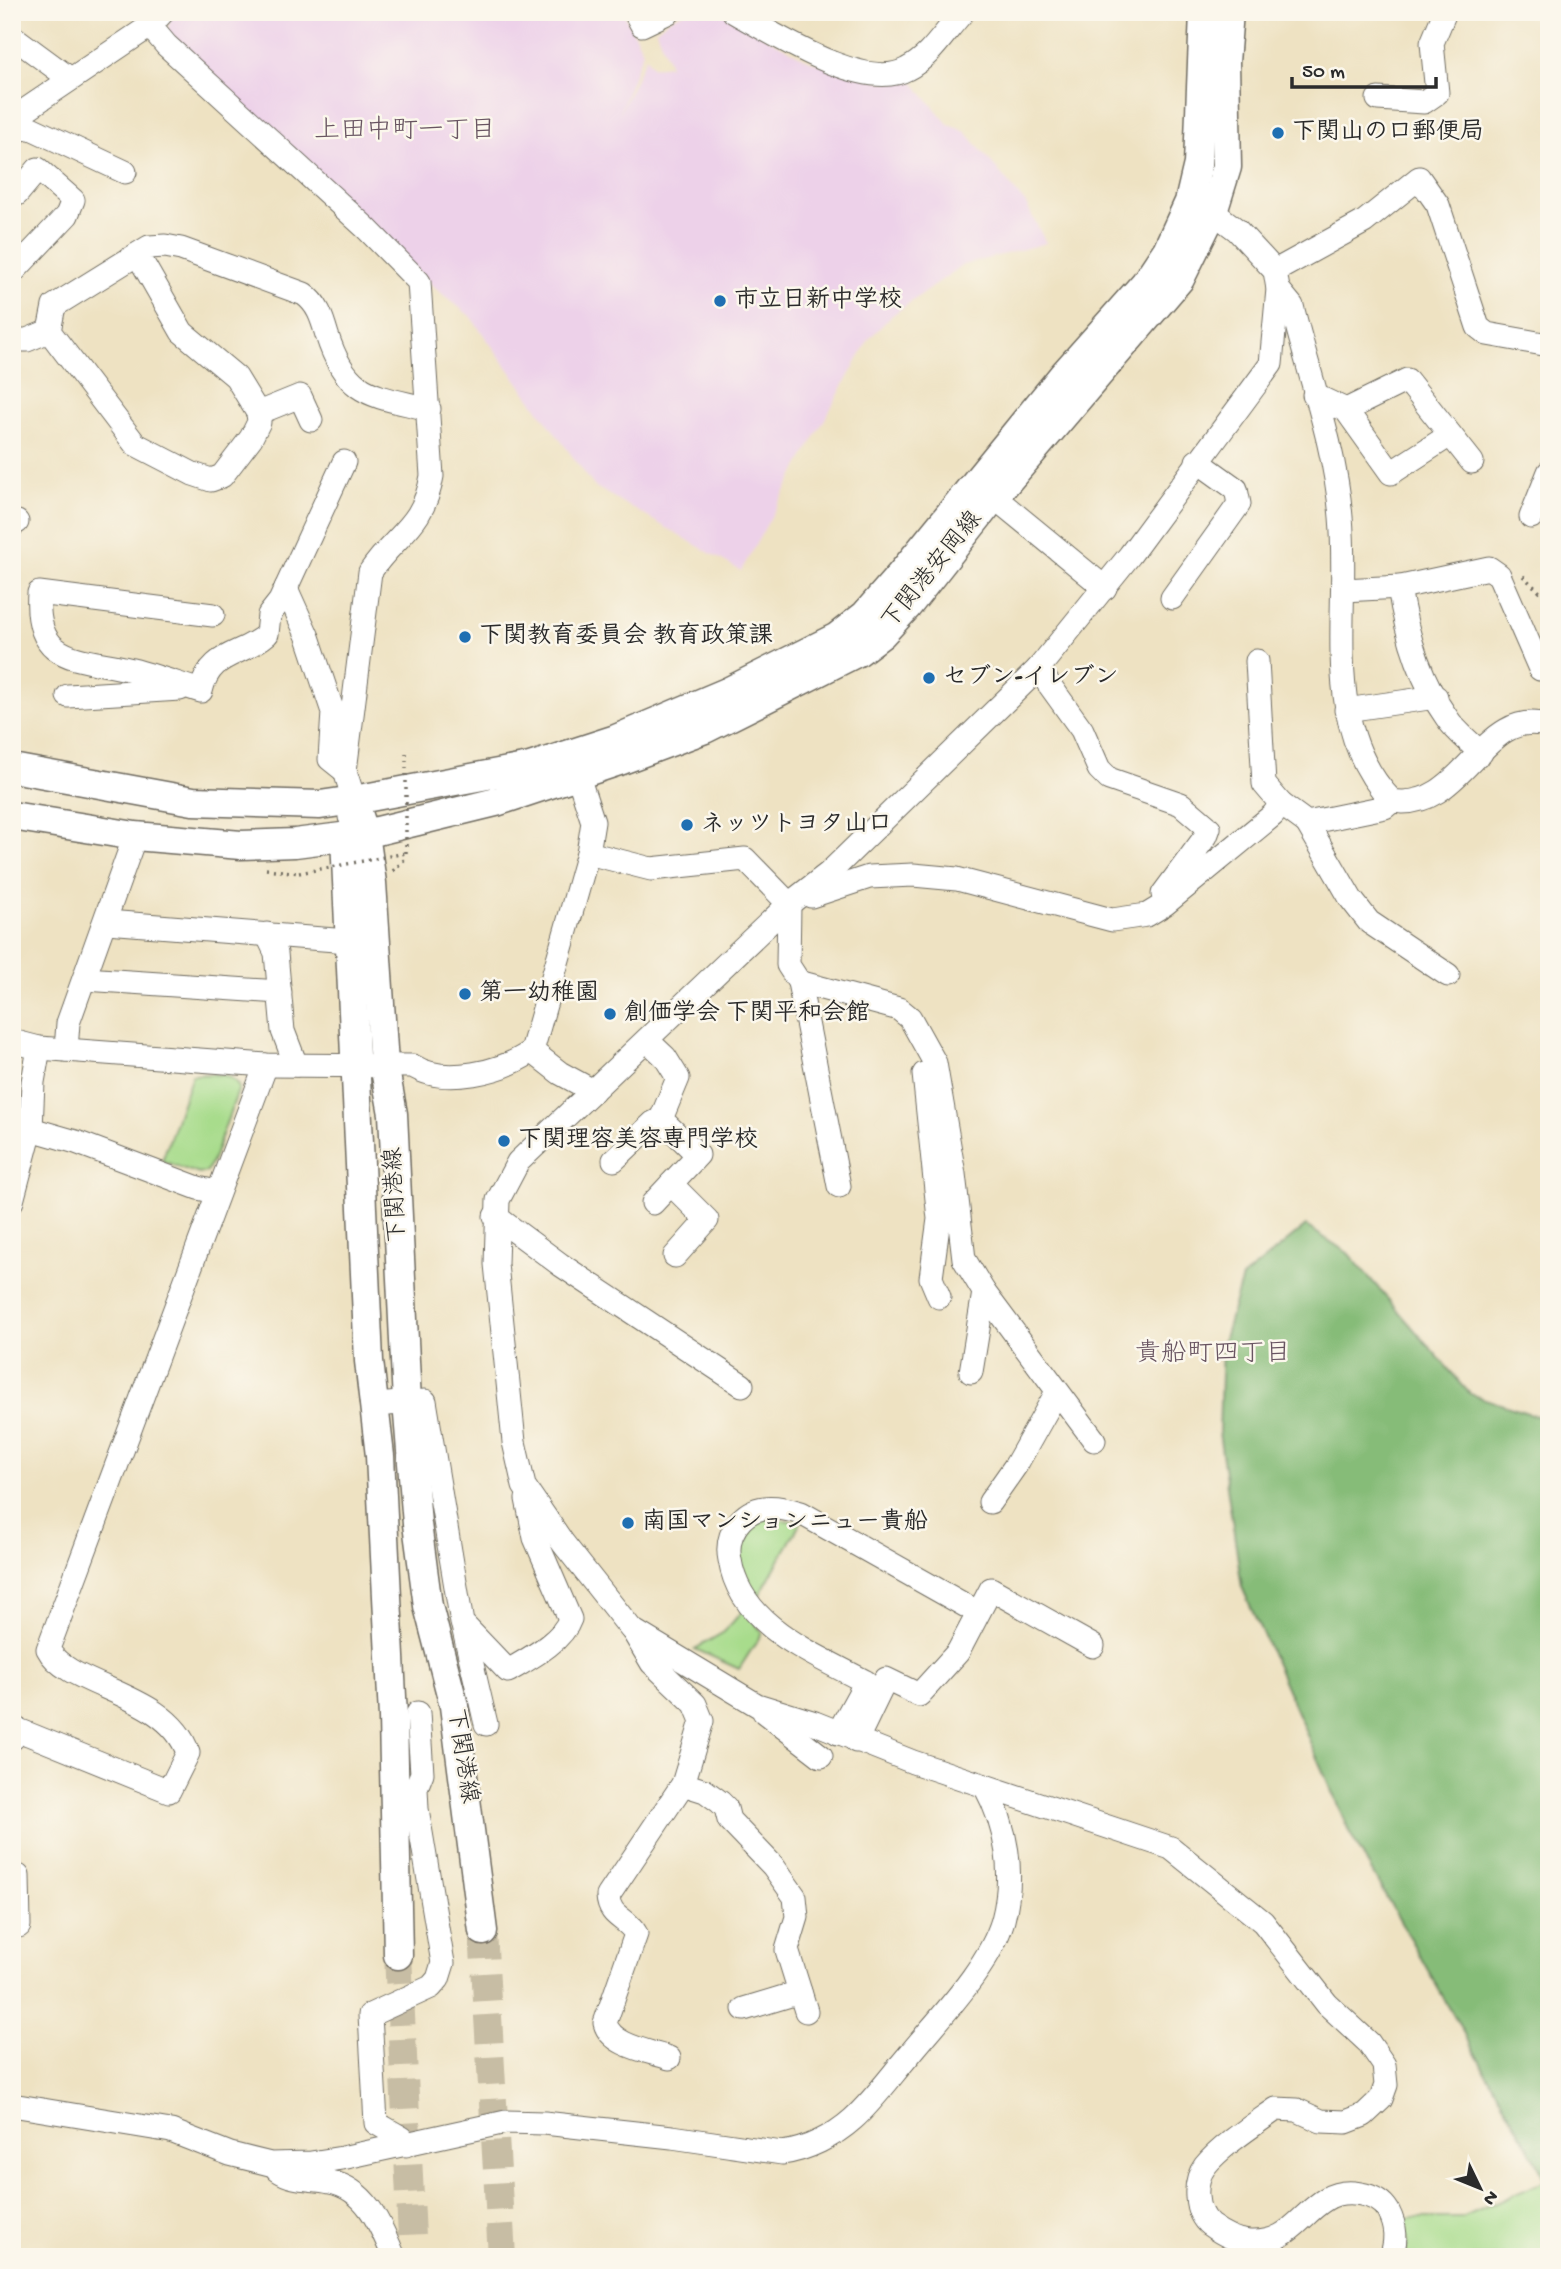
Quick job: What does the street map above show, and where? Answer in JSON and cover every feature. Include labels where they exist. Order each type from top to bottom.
[{"type":"main road","name":"下関港安岡線","points":[[354,800],[530,767],[574,765],[705,729],[858,652],[882,634],[907,607],[994,497],[1180,279],[1201,207],[1204,12]]},
{"type":"main road","name":"下関港安岡線","points":[[355,835],[496,802],[574,765],[616,739],[727,692],[837,637],[865,615],[1063,375],[1145,283],[1227,167],[1225,62],[1229,12]]},
{"type":"main road","points":[[12,768],[193,801],[320,805],[354,800]]},
{"type":"main road","name":"下関港線","points":[[354,800],[355,835],[348,941],[369,1361],[376,1405],[405,1715],[398,1955]]},
{"type":"main road","points":[[12,816],[135,836],[241,845],[355,835]]},
{"type":"main road","name":"下関港線","points":[[355,835],[372,883],[384,1064],[393,1114],[407,1402],[422,1575],[454,1706],[483,1931]]},
{"type":"street","points":[[635,12],[642,25],[669,12]]},
{"type":"street","points":[[734,12],[839,66],[886,74],[905,71],[928,54],[963,12]]},
{"type":"street","points":[[1378,99],[1424,102],[1437,93],[1432,43],[1445,12]]},
{"type":"street","points":[[12,119],[157,19],[166,46],[366,228],[419,282],[432,475],[428,499],[414,524],[381,556],[370,572],[345,771],[354,800]]},
{"type":"street","points":[[12,36],[69,78]]},
{"type":"street","points":[[12,132],[29,127],[125,172]]},
{"type":"street","points":[[12,193],[17,194],[38,169],[72,198],[67,215],[12,273]]},
{"type":"street","points":[[1277,280],[1364,222],[1419,178],[1438,205],[1478,327],[1487,334],[1549,345]]},
{"type":"street","points":[[1201,207],[1237,230],[1277,280],[1292,306],[1337,485],[1346,710],[1358,754],[1392,801],[1408,803],[1433,796],[1504,730],[1519,724],[1537,722],[1549,726]]},
{"type":"street","points":[[138,255],[182,332],[236,377],[258,413],[259,422],[251,438],[222,476],[211,480],[193,474],[135,444],[49,331],[54,306],[149,247],[181,249],[304,294],[315,302],[342,372],[351,383],[372,395],[429,409]]},
{"type":"street","points":[[462,1623],[508,1671],[533,1657],[568,1625],[570,1613],[535,1538],[514,1442],[496,1264],[495,1216],[498,1200],[518,1162],[789,904],[829,873],[1038,669],[1105,587],[1271,364],[1277,280]]},
{"type":"street","points":[[12,340],[26,340],[49,331]]},
{"type":"street","points":[[1346,410],[1407,380],[1472,462]]},
{"type":"street","points":[[1314,395],[1346,410],[1391,472],[1450,435]]},
{"type":"street","points":[[258,413],[300,396],[311,420]]},
{"type":"street","points":[[1172,598],[1239,505],[1236,489],[1197,461]]},
{"type":"street","points":[[213,615],[39,593],[40,625],[47,641],[62,655],[201,691],[205,674],[214,663],[264,637],[269,628],[269,615],[286,589],[344,462]]},
{"type":"street","points":[[1531,517],[1549,472]]},
{"type":"street","points":[[994,497],[1105,587]]},
{"type":"street","points":[[1343,590],[1399,587],[1489,568],[1499,575],[1540,669]]},
{"type":"street","points":[[1399,587],[1405,626],[1413,653],[1448,720],[1481,753]]},
{"type":"street","points":[[286,589],[308,638],[333,712],[331,759],[345,771]]},
{"type":"street","points":[[1257,661],[1264,784],[1281,804],[1307,822],[1351,899],[1368,922],[1448,975]]},
{"type":"street","points":[[1038,669],[1082,730],[1099,769],[1109,779],[1181,804],[1209,828],[1206,836],[1147,915]]},
{"type":"street","points":[[68,696],[190,688]]},
{"type":"street","points":[[1346,710],[1436,697]]},
{"type":"street","points":[[12,1041],[39,1048],[266,1065],[413,1066],[423,1072],[465,1076],[519,1061],[532,1051],[588,853],[593,822],[574,765]]},
{"type":"street","points":[[1307,822],[1385,807],[1392,801]]},
{"type":"street","points":[[789,904],[869,877],[913,875],[957,879],[1112,920],[1147,915],[1165,904],[1262,824],[1281,804]]},
{"type":"street","points":[[65,1050],[68,1023],[107,922],[135,836]]},
{"type":"street","points":[[588,853],[651,869],[745,859],[789,904],[788,965],[799,982],[839,1186]]},
{"type":"street","points":[[107,922],[348,941]]},
{"type":"street","points":[[267,934],[276,953],[283,1031],[296,1065]]},
{"type":"street","points":[[85,979],[280,992]]},
{"type":"street","points":[[799,982],[899,1009],[919,1032],[935,1063],[940,1086],[964,1258],[984,1292],[1094,1440]]},
{"type":"street","points":[[919,1032],[939,1219],[930,1278],[939,1297]]},
{"type":"street","points":[[614,1160],[653,1123],[661,1119],[678,1078],[665,1057],[647,1040]]},
{"type":"street","points":[[12,1201],[31,1129],[33,1082],[39,1048]]},
{"type":"street","points":[[532,1051],[560,1073],[593,1091]]},
{"type":"street","points":[[12,1739],[21,1731],[170,1791],[188,1753],[182,1737],[129,1696],[58,1665],[48,1649],[216,1192],[266,1065]]},
{"type":"street","points":[[653,1203],[698,1155],[661,1119]]},
{"type":"street","points":[[31,1129],[76,1142],[198,1188],[216,1192]]},
{"type":"street","points":[[671,1184],[707,1220],[675,1256]]},
{"type":"street","points":[[495,1216],[561,1265],[742,1385]]},
{"type":"street","points":[[971,1372],[984,1292]]},
{"type":"street","points":[[990,1502],[1012,1472],[1057,1392]]},
{"type":"street","points":[[376,1405],[425,1401],[462,1623],[486,1724]]},
{"type":"street","points":[[524,1486],[563,1543],[631,1629],[652,1663],[687,1695],[699,1712],[701,1730],[683,1784],[608,1896],[608,1907],[613,1914],[636,1934],[605,2023],[607,2031],[614,2038],[669,2058]]},
{"type":"street","points":[[847,1737],[866,1682],[786,1638],[757,1614],[731,1569],[728,1548],[740,1521],[761,1508],[773,1506],[801,1513],[977,1612]]},
{"type":"street","points":[[847,1737],[886,1679],[919,1695],[958,1652],[991,1589],[1093,1646]]},
{"type":"street","points":[[631,1629],[757,1705],[821,1756]]},
{"type":"street","points":[[757,1705],[815,1723],[985,1786],[1171,1848],[1263,1922],[1327,2004],[1369,2043],[1384,2065],[1386,2085],[1381,2099],[1364,2115],[1346,2122],[1321,2121],[1297,2110],[1276,2109],[1205,2167],[1196,2188],[1205,2220],[1223,2235],[1248,2242],[1273,2239],[1298,2225],[1326,2199],[1345,2193],[1367,2195],[1384,2204],[1395,2224],[1395,2246],[1391,2257]]},
{"type":"street","points":[[406,2145],[402,2138],[376,2123],[370,2015],[431,1987],[438,1979],[443,1963],[417,1809],[416,1788],[422,1773],[405,1715],[454,1706]]},
{"type":"street","points":[[683,1784],[705,1791],[726,1808],[729,1820],[773,1866],[795,1897],[797,1917],[787,1950],[803,2001],[744,2009]]},
{"type":"street","points":[[12,2105],[171,2131],[230,2154],[270,2164],[311,2163],[506,2122],[544,2123],[672,2137],[782,2153],[796,2151],[835,2132],[870,2102],[957,1997],[997,1935],[1003,1918],[1008,1873],[1006,1837],[999,1812],[985,1786]]},
{"type":"street","points":[[12,1876],[18,1875],[19,1926],[12,1927]]},
{"type":"street","points":[[270,2164],[281,2173],[331,2182],[356,2195],[373,2211],[394,2257]]},
{"type":"path","points":[[263,869],[299,873],[406,855],[406,752]]},
{"type":"shaded area","points":[[175,12],[623,12],[643,51],[619,114],[646,57],[653,67],[670,65],[656,30],[668,20],[685,12],[719,12],[810,61],[883,82],[912,81],[948,124],[966,132],[1026,204],[1046,243],[963,265],[891,316],[869,339],[741,571],[594,486],[470,316],[436,289],[167,36],[170,17]]},
{"type":"green space","points":[[192,1075],[226,1076],[236,1082],[239,1088],[212,1162],[206,1172],[199,1174],[162,1161]]},
{"type":"green space","points":[[1306,1226],[1348,1253],[1470,1394],[1549,1420],[1549,2191],[1538,2164],[1350,1833],[1242,1587],[1219,1433],[1222,1345],[1242,1278]]},
{"type":"green space","points":[[765,1518],[801,1522],[757,1599],[741,1565],[740,1543],[744,1533],[752,1525]]},
{"type":"green space","points":[[745,1608],[762,1633],[739,1669],[695,1649],[724,1632]]},
{"type":"green space","points":[[1549,2179],[1549,2257],[1404,2257],[1408,2244],[1404,2222],[1411,2218],[1462,2218]]},
{"type":"tunnel","points":[[483,1931],[502,2257]]},
{"type":"tunnel","points":[[398,1955],[413,2257]]},
{"type":"place","name":"下関山の口郵便局","points":[[1278,133]]},
{"type":"place","name":"市立日新中学校","points":[[720,301]]},
{"type":"place","name":"下関教育委員会 教育政策課","points":[[465,637]]},
{"type":"place","name":"セブン-イレブン","points":[[929,678]]},
{"type":"place","name":"ネッツトヨタ山口","points":[[687,825]]},
{"type":"place","name":"第一幼稚園","points":[[465,994]]},
{"type":"place","name":"創価学会 下関平和会館","points":[[610,1014]]},
{"type":"place","name":"下関理容美容専門学校","points":[[504,1141]]},
{"type":"place","name":"南国マンションニュー貴船","points":[[628,1523]]},
{"type":"district","name":"上田中町一丁目","points":[[405,132]]},
{"type":"district","name":"貴船町四丁目","points":[[1213,1355]]}]
